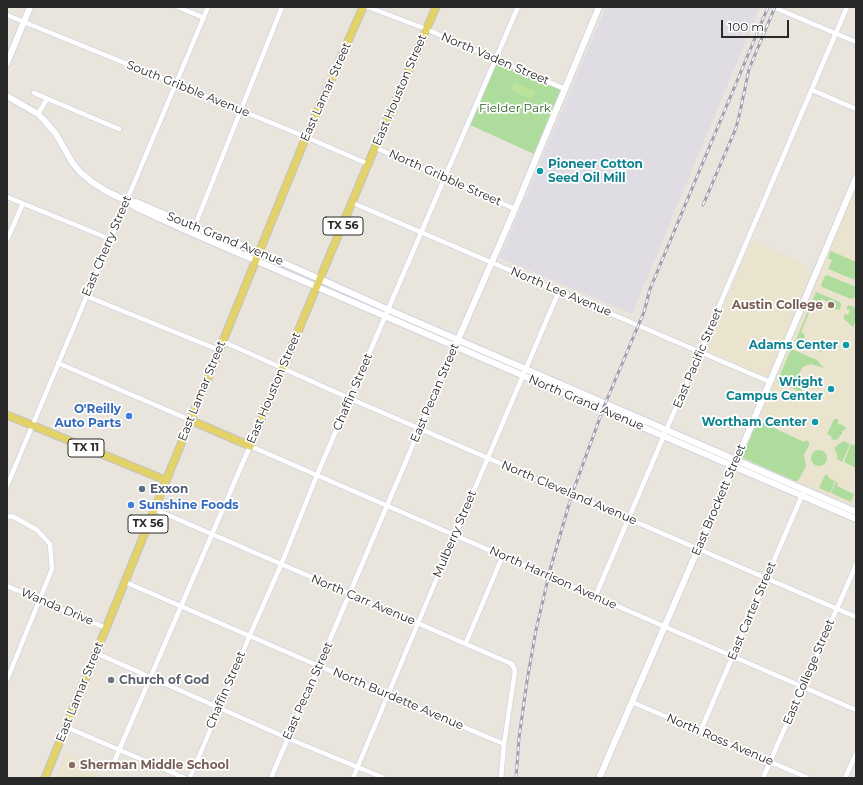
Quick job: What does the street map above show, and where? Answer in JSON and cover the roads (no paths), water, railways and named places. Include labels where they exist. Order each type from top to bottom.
[{"type":"main road","name":"East Lamar Street","points":[[45,778],[255,260],[306,137],[363,7]]},
{"type":"main road","name":"East Houston Street","points":[[250,446],[316,286],[436,7]]},
{"type":"main road","name":"TX 11","points":[[7,415],[166,480]]},
{"type":"main road","points":[[190,420],[250,446]]},
{"type":"main road","points":[[182,440],[188,431],[193,428],[207,427]]},
{"type":"street","points":[[7,62],[30,7]]},
{"type":"street","points":[[178,7],[204,18]]},
{"type":"street","name":"East Cherry Street","points":[[7,486],[9,477],[32,426],[110,239],[128,201],[208,7]]},
{"type":"street","points":[[193,230],[282,7]]},
{"type":"street","name":"North Vaden Street","points":[[368,7],[426,29],[564,89]]},
{"type":"street","name":"Chaffin Street","points":[[190,778],[281,564],[317,475],[518,7]]},
{"type":"street","name":"East Pecan Street","points":[[271,778],[419,428],[515,208],[599,7]]},
{"type":"street","points":[[773,7],[856,42]]},
{"type":"street","name":"East Pacific Street","points":[[596,597],[628,518],[701,353],[847,7]]},
{"type":"street","name":"South Gribble Avenue","points":[[7,15],[176,85],[241,110],[368,164]]},
{"type":"street","points":[[812,90],[856,109]]},
{"type":"street","points":[[34,93],[119,130]]},
{"type":"street","name":"South Grand Avenue","points":[[7,96],[38,114],[50,125],[72,162],[80,172],[106,192],[128,201],[135,207],[193,230],[244,246],[320,279]]},
{"type":"street","points":[[38,114],[47,99]]},
{"type":"street","name":"North Gribble Street","points":[[376,148],[515,208]]},
{"type":"street","name":"East Brockett Street","points":[[601,777],[856,178]]},
{"type":"street","points":[[7,197],[110,239]]},
{"type":"street","points":[[7,240],[23,203]]},
{"type":"street","name":"North Lee Avenue","points":[[353,203],[770,382]]},
{"type":"street","name":"South Grand Avenue","points":[[193,230],[241,254],[316,286]]},
{"type":"street","points":[[241,254],[244,246]]},
{"type":"street","name":"North Grand Avenue","points":[[320,279],[526,369],[666,433],[733,466],[856,519]]},
{"type":"street","name":"North Grand Avenue","points":[[316,286],[523,376],[736,459],[856,512]]},
{"type":"street","name":"Mulberry Street","points":[[353,778],[559,291]]},
{"type":"street","points":[[86,296],[219,350]]},
{"type":"street","name":"North Cleveland Avenue","points":[[222,341],[488,458],[856,616]]},
{"type":"street","points":[[58,363],[190,420]]},
{"type":"street","name":"North Harrison Avenue","points":[[250,446],[856,710]]},
{"type":"street","name":"East Houston Street","points":[[111,769],[250,446]]},
{"type":"street","name":"East Carter Street","points":[[700,732],[805,490]]},
{"type":"street","name":"North Carr Avenue","points":[[154,509],[510,662],[514,666],[515,671],[504,744]]},
{"type":"street","points":[[7,516],[14,517],[37,530],[50,544],[52,569],[7,680]]},
{"type":"street","points":[[466,643],[503,556]]},
{"type":"street","name":"East College Street","points":[[763,778],[836,608],[856,566]]},
{"type":"street","name":"North Burdette Avenue","points":[[125,582],[504,744]]},
{"type":"street","name":"Wanda Drive","points":[[7,586],[106,628]]},
{"type":"street","points":[[96,653],[287,738],[384,778]]},
{"type":"street","name":"North Ross Avenue","points":[[632,702],[808,778]]},
{"type":"street","points":[[66,727],[185,778]]},
{"type":"street","points":[[501,778],[504,744]]},
{"type":"street","points":[[846,778],[856,754]]},
{"type":"railway","points":[[516,778],[519,738],[536,630],[550,570],[572,494],[605,404],[644,312],[650,289],[768,7]]},
{"type":"railway","points":[[703,205],[736,128],[749,69],[775,7]]},
{"type":"place","name":"Pioneer Cotton Seed Oil Mill","points":[[540,171]]},
{"type":"place","name":"Austin College","points":[[831,305]]},
{"type":"place","name":"Adams Center","points":[[846,345]]},
{"type":"place","name":"Wright Campus Center","points":[[831,389]]},
{"type":"place","name":"O'Reilly Auto Parts","points":[[129,416]]},
{"type":"place","name":"Wortham Center","points":[[815,422]]},
{"type":"place","name":"Exxon","points":[[142,489]]},
{"type":"place","name":"Sunshine Foods","points":[[131,505]]},
{"type":"place","name":"Church of God","points":[[111,680]]},
{"type":"place","name":"Sherman Middle School","points":[[72,765]]},
{"type":"park label","name":"Fielder Park","points":[[515,108]]}]
